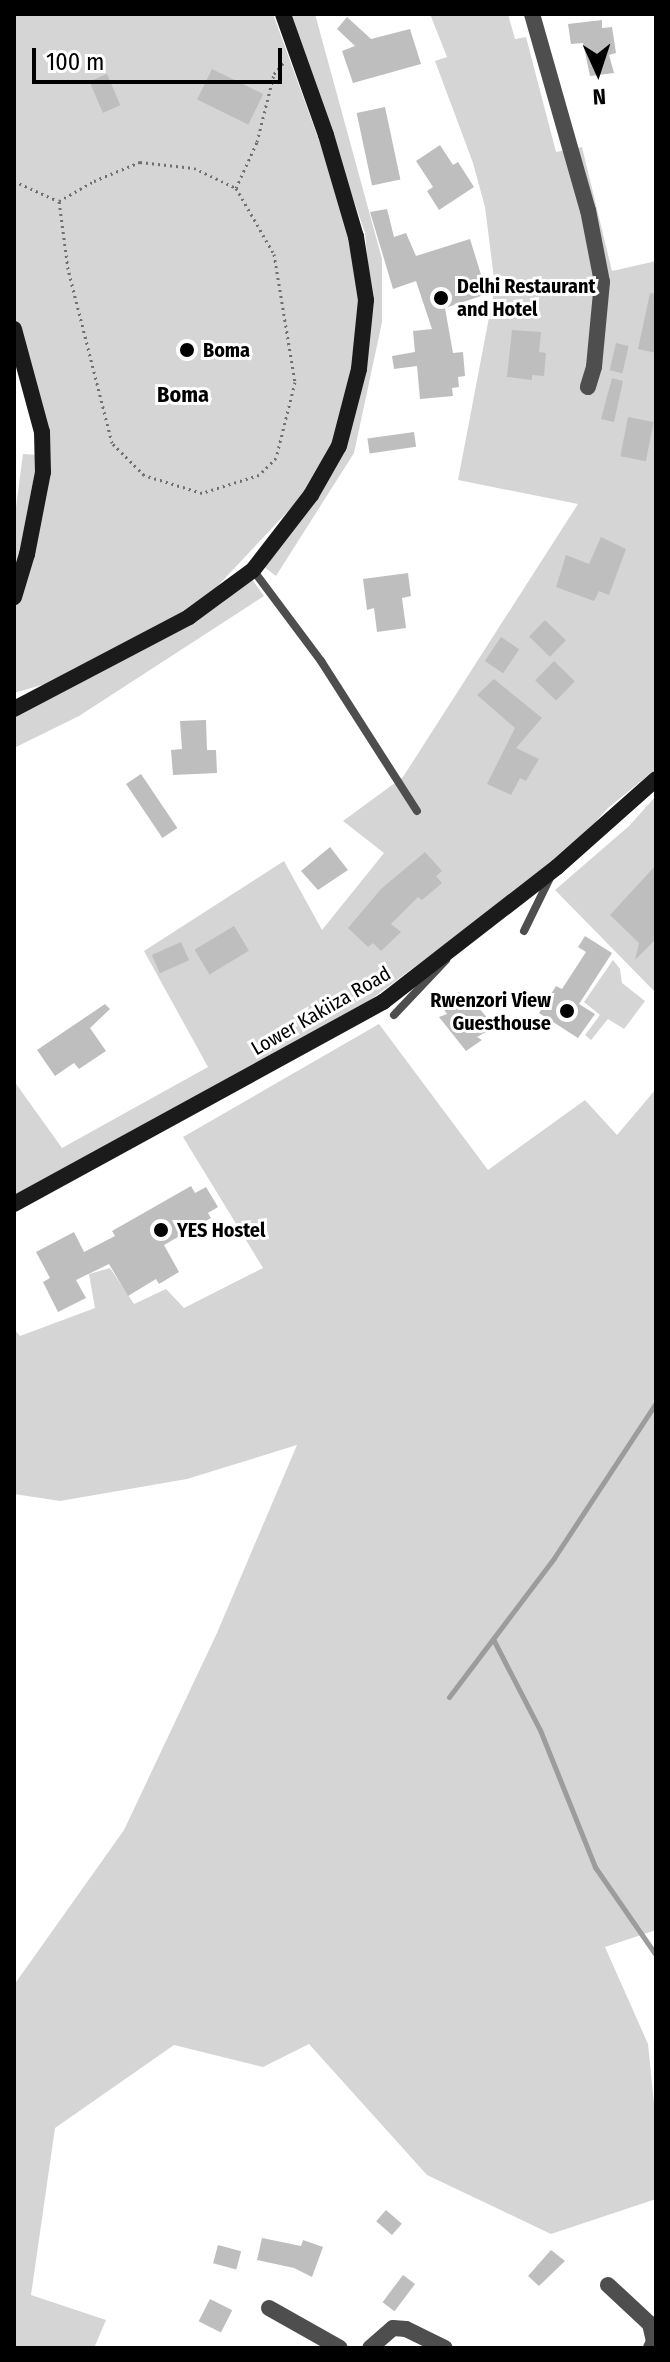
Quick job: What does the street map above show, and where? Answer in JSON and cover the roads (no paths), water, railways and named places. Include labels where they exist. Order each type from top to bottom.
[{"type":"main road","points":[[14,709],[189,617],[253,570],[311,495],[339,446],[359,369],[366,300],[356,237],[326,135],[283,14]]},
{"type":"main road","points":[[14,329],[42,432],[43,472],[27,554],[14,597]]},
{"type":"main road","name":"Lower Kakiiza Road","points":[[14,1204],[383,1002],[557,867],[656,779]]},
{"type":"street","points":[[532,14],[598,253],[602,282],[594,367],[588,387]]},
{"type":"street","points":[[608,2285],[639,2310],[650,2324],[654,2342],[651,2348]]},
{"type":"street","points":[[269,2308],[340,2348]]},
{"type":"street","points":[[370,2348],[393,2328],[406,2329],[445,2348]]},
{"type":"lane","points":[[253,570],[321,661],[417,811]]},
{"type":"lane","points":[[524,931],[557,867]]},
{"type":"lane","points":[[394,1015],[459,944]]},
{"type":"waterway","points":[[449,1697],[554,1558],[656,1403]]},
{"type":"waterway","points":[[493,1639],[540,1730],[595,1867],[656,1955]]},
{"type":"place","name":"Delhi Restaurant and Hotel","points":[[441,298]]},
{"type":"place","name":"Boma","points":[[187,350]]},
{"type":"place","name":"Rwenzori View Guesthouse","points":[[567,1011]]},
{"type":"place","name":"YES Hostel","points":[[161,1230]]},
{"type":"district","name":"Boma","points":[[183,395]]}]
